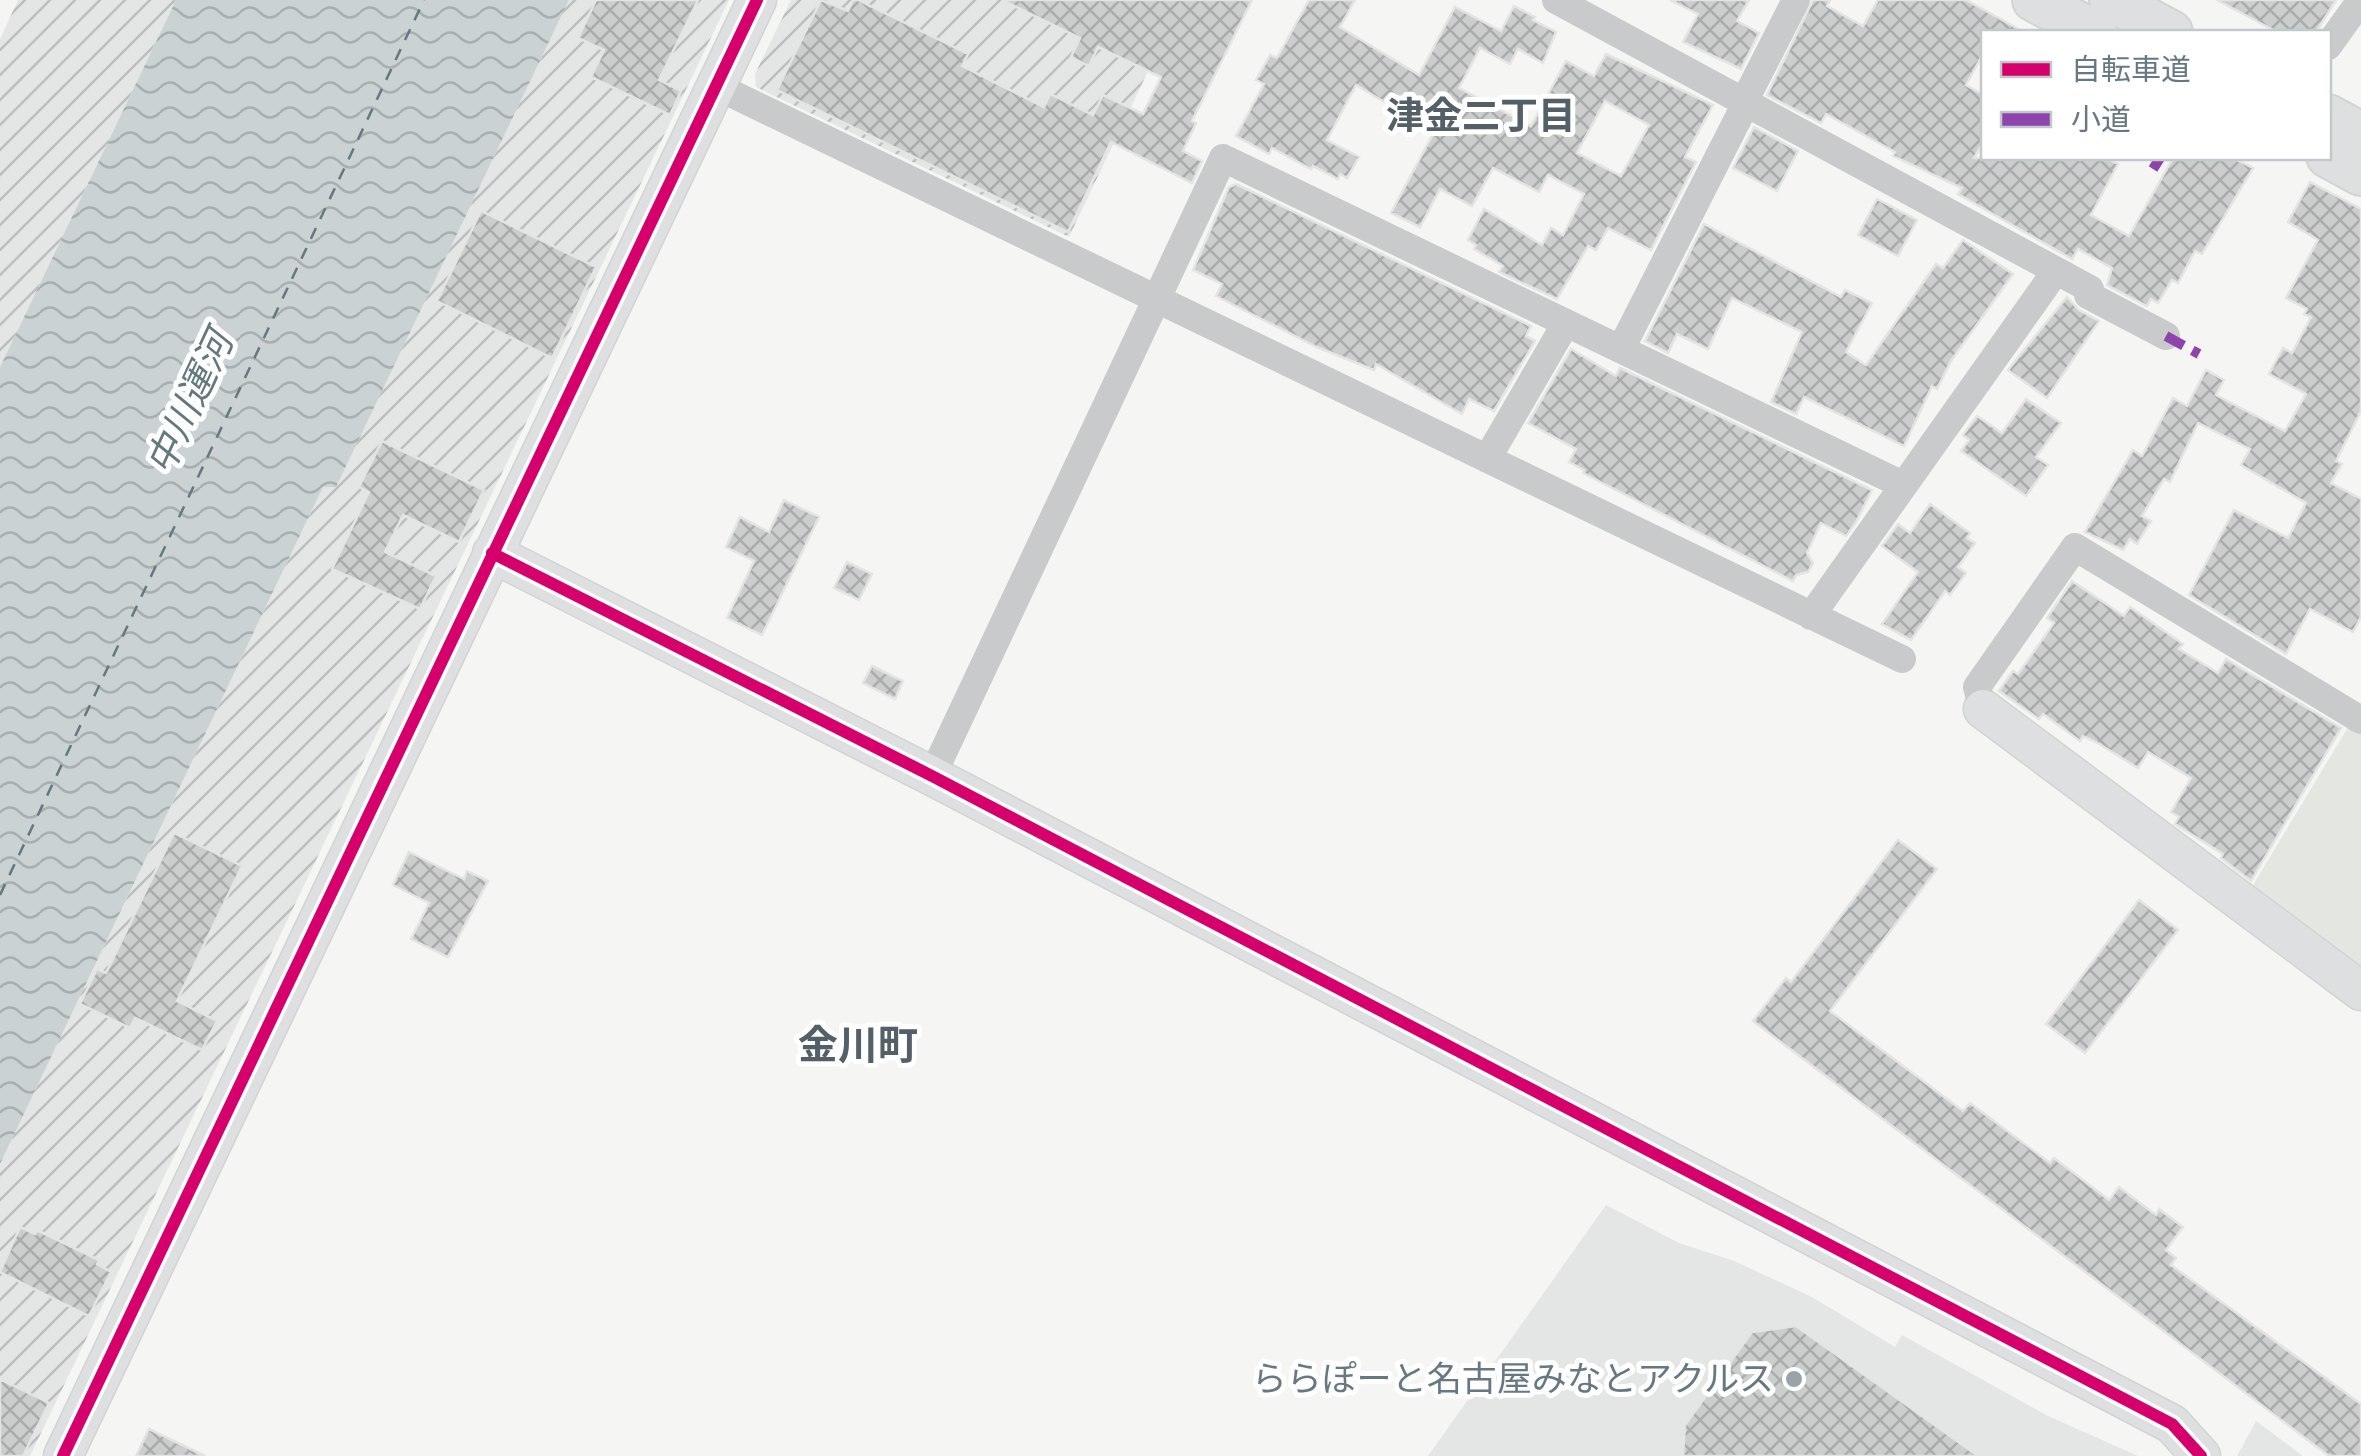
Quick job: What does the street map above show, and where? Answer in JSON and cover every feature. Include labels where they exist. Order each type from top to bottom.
[{"type":"main road","points":[[2034,0],[2092,30]]},
{"type":"main road","points":[[2111,0],[2168,30]]},
{"type":"main road","points":[[2331,118],[2361,134]]},
{"type":"main road","points":[[2331,158],[2361,174]]},
{"type":"street","points":[[62,1456],[758,0]]},
{"type":"street","points":[[1556,0],[2056,271],[2166,336]]},
{"type":"street","points":[[1620,349],[1796,0]]},
{"type":"street","points":[[2331,42],[2361,0]]},
{"type":"street","points":[[716,86],[1902,660]]},
{"type":"street","points":[[932,776],[1154,298],[1224,158],[1904,485]]},
{"type":"street","points":[[1811,616],[2056,271]]},
{"type":"street","points":[[1487,459],[1566,323]]},
{"type":"street","points":[[2361,720],[2075,548],[1977,687],[1983,709],[2361,991]]},
{"type":"street","points":[[492,552],[932,776],[2172,1424],[2202,1456]]},
{"type":"shaded area","points":[[18,0],[176,0],[0,367],[0,39]]},
{"type":"shaded area","points":[[569,0],[729,0],[30,1456],[0,1456],[0,1164],[323,487],[336,486]]},
{"type":"shaded area","points":[[791,0],[1182,0],[1069,237],[756,87],[755,74]]},
{"type":"shaded area","points":[[2350,724],[2361,731],[2361,974],[2250,890]]},
{"type":"shaded area","points":[[1606,1205],[1679,1243],[1734,1261],[1812,1297],[1895,1347],[1902,1335],[2048,1416],[2138,1456],[1428,1456]]},
{"type":"shaded area","points":[[2256,1421],[2303,1456],[2237,1456]]},
{"type":"water","name":"中川運河","points":[[176,0],[569,0],[336,487],[323,487],[0,1164],[0,367]]},
{"type":"building","points":[[596,0],[698,0],[659,80],[681,91],[670,115],[591,77],[604,50],[578,38]]},
{"type":"building","points":[[821,0],[848,11],[853,0],[858,0],[968,54],[962,66],[1044,107],[1050,94],[1093,115],[1103,95],[1143,114],[1161,77],[1098,47],[1089,66],[1071,57],[1080,38],[1002,0],[1252,0],[1192,121],[1196,123],[1183,151],[1202,161],[1192,183],[1111,142],[1068,232],[777,90]]},
{"type":"building","points":[[1309,0],[1355,0],[1340,27],[1419,75],[1455,7],[1501,31],[1514,6],[1556,32],[1543,63],[1518,49],[1510,64],[1480,48],[1459,88],[1531,126],[1566,61],[1594,76],[1606,54],[1713,105],[1685,157],[1696,162],[1651,250],[1608,228],[1596,250],[1588,246],[1557,299],[1499,272],[1503,266],[1474,249],[1476,245],[1468,240],[1484,209],[1542,245],[1551,228],[1563,235],[1584,194],[1548,175],[1539,192],[1493,168],[1472,206],[1440,189],[1420,227],[1391,213],[1434,132],[1356,85],[1327,140],[1359,157],[1347,178],[1340,174],[1338,179],[1313,166],[1311,169],[1272,148],[1269,154],[1236,136],[1264,84],[1256,80],[1270,55],[1277,58]],"holes":[[[1605,101],[1649,125],[1621,176],[1577,153]]]},
{"type":"building","points":[[1670,0],[1749,0],[1737,21],[1759,33],[1741,69],[1683,42],[1698,14]]},
{"type":"building","points":[[1813,0],[1830,0],[1827,6],[1863,26],[1878,0],[1966,0],[2020,30],[1981,30],[1981,58],[1966,85],[1981,93],[1981,146],[1974,158],[2110,160],[2118,164],[2091,215],[2129,236],[2172,160],[2237,160],[2253,168],[2202,254],[2195,251],[2178,283],[2172,280],[2158,303],[2151,299],[2147,306],[2107,285],[2112,268],[2078,249],[2072,259],[1958,194],[1962,188],[1893,156],[1895,152],[1826,114],[1821,123],[1767,95]]},
{"type":"building","points":[[2217,0],[2336,0],[2317,30],[2273,30]]},
{"type":"building","points":[[1754,127],[1798,151],[1777,191],[1733,168]]},
{"type":"building","points":[[2310,182],[2361,209],[2361,411],[2336,461],[2342,464],[2331,483],[2361,499],[2361,617],[2353,632],[2310,609],[2286,654],[2189,595],[2234,510],[2288,538],[2306,503],[2241,465],[2250,449],[2198,423],[2170,482],[2164,479],[2142,516],[2151,521],[2137,544],[2130,539],[2123,550],[2085,532],[2133,450],[2142,456],[2173,398],[2187,406],[2206,370],[2224,380],[2216,395],[2285,431],[2306,394],[2269,374],[2283,348],[2292,353],[2311,317],[2304,314],[2307,309],[2286,298],[2318,240],[2288,222]]},
{"type":"building","points":[[1236,184],[1531,326],[1526,336],[1535,341],[1494,411],[1469,399],[1462,414],[1376,364],[1374,370],[1317,347],[1216,296],[1222,284],[1193,270],[1229,187]]},
{"type":"building","points":[[1877,199],[1917,220],[1898,256],[1858,235]]},
{"type":"building","points":[[481,211],[596,267],[552,358],[437,301]]},
{"type":"building","points":[[1704,224],[1841,297],[1845,290],[1872,303],[1846,352],[1866,365],[1936,264],[1943,268],[1963,240],[2013,274],[1951,361],[1937,389],[1932,386],[1904,446],[1804,397],[1796,414],[1771,402],[1802,332],[1732,298],[1708,349],[1677,334],[1668,353],[1645,341]]},
{"type":"building","points":[[2067,297],[2079,310],[2099,321],[2047,398],[2008,370]]},
{"type":"building","points":[[1571,349],[1616,376],[1620,368],[1872,490],[1856,522],[1846,536],[1821,523],[1807,553],[1813,563],[1808,572],[1796,575],[1793,581],[1583,473],[1569,462],[1576,449],[1528,423]]},
{"type":"building","points":[[2026,399],[2061,423],[2036,457],[2048,465],[2026,496],[1961,451],[1969,440],[1963,435],[1977,416],[2002,433]]},
{"type":"building","points":[[382,441],[484,490],[459,542],[403,515],[385,552],[436,576],[420,609],[332,569],[369,492],[359,487]]},
{"type":"building","points":[[784,500],[819,517],[762,635],[727,618],[754,561],[726,547],[740,517],[769,532]]},
{"type":"building","points":[[1930,504],[1970,533],[1967,538],[1975,543],[1958,567],[1966,573],[1950,595],[1945,591],[1911,640],[1882,624],[1918,572],[1882,546],[1898,524],[1910,533]]},
{"type":"building","points":[[847,562],[872,574],[859,600],[834,588]]},
{"type":"building","points":[[2072,581],[2124,616],[2130,607],[2183,644],[2179,649],[2218,673],[2226,659],[2341,728],[2251,881],[2221,858],[2223,854],[2175,824],[2179,817],[2171,812],[2191,778],[2148,752],[2138,768],[2096,742],[2083,736],[2080,741],[2043,714],[2039,719],[1999,691],[2013,671],[2018,674],[2054,623],[2047,618]]},
{"type":"building","points":[[872,666],[903,681],[895,699],[863,683]]},
{"type":"building","points":[[174,833],[242,866],[177,1001],[217,1021],[202,1050],[135,1018],[130,1028],[80,1004],[97,969],[106,973]]},
{"type":"building","points":[[1898,840],[1937,869],[1830,1011],[1963,1111],[1970,1103],[2050,1163],[2054,1158],[2109,1200],[2119,1187],[2156,1215],[2159,1209],[2183,1227],[2166,1250],[2176,1258],[2171,1265],[2361,1404],[2361,1456],[2329,1456],[1753,1021],[1786,978],[1791,982]]},
{"type":"building","points":[[409,852],[464,879],[467,871],[488,881],[448,957],[411,939],[429,903],[393,885]]},
{"type":"building","points":[[2139,900],[2178,930],[2085,1053],[2046,1024]]},
{"type":"building","points":[[20,1227],[35,1234],[37,1230],[99,1260],[97,1264],[111,1272],[89,1316],[0,1272]]},
{"type":"building","name":"ららぽーと名古屋みなとアクルス","points":[[1796,1326],[1978,1456],[1683,1456],[1685,1425],[1752,1332]]},
{"type":"building","points":[[0,1379],[49,1403],[23,1456],[0,1456]]},
{"type":"building","points":[[149,1429],[205,1456],[136,1456]]},
{"type":"ferry route","points":[[0,895],[424,0]]},
{"type":"marked path","points":[[2153,169],[2159,160]]},
{"type":"marked path","points":[[2166,336],[2199,354]]},
{"type":"cycle path","points":[[63,1456],[757,0]]},
{"type":"cycle path","points":[[492,553],[932,776],[2172,1424],[2201,1456]]},
{"type":"place","name":"ららぽーと名古屋みなとアクルス","points":[[1794,1379]]},
{"type":"district","name":"津金二丁目","points":[[1481,116]]},
{"type":"district","name":"金川町","points":[[858,1046]]}]
